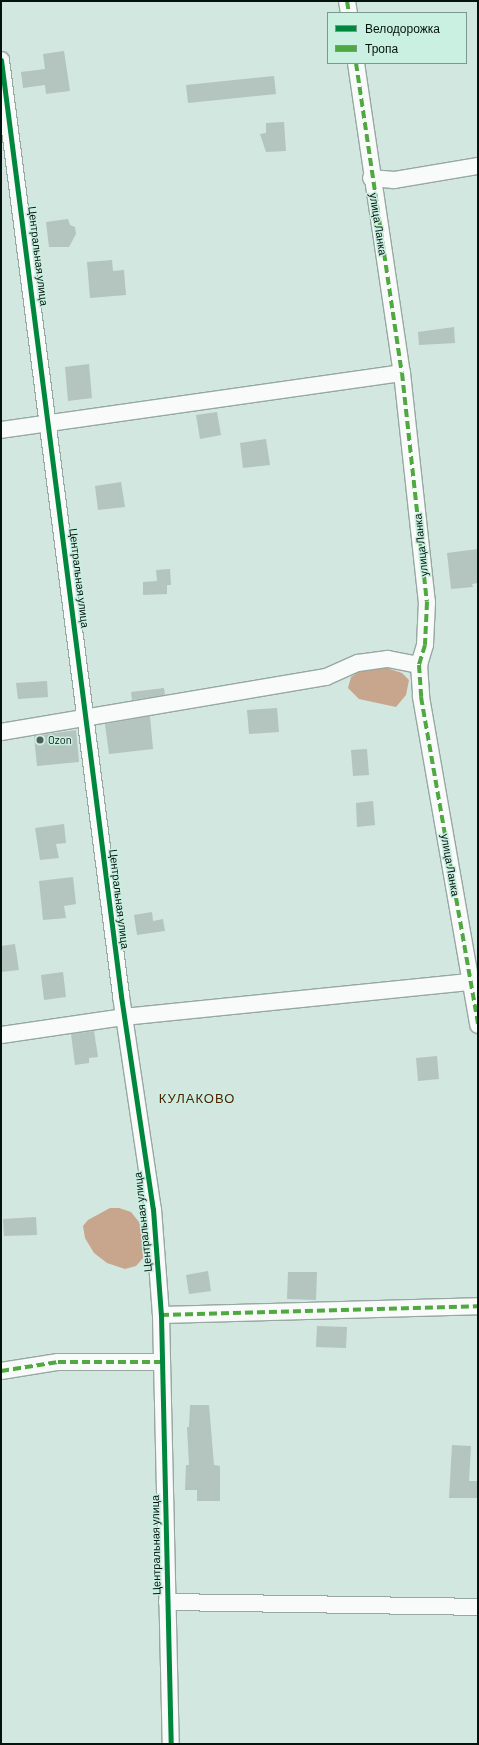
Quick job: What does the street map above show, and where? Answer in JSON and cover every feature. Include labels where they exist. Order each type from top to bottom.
[{"type":"street","points":[[347,1],[349,12]]},
{"type":"street","name":"Центральная улица","points":[[1,60],[50,424],[124,1017],[153,1209],[162,1362],[171,1744]]},
{"type":"street","name":"улица Ланка","points":[[356,64],[371,178],[402,373],[427,602],[425,645],[419,665],[420,697],[474,981],[478,1025]]},
{"type":"street","points":[[371,178],[394,180],[478,166]]},
{"type":"street","points":[[1,430],[402,373]]},
{"type":"street","points":[[1,732],[326,677],[358,663],[388,659],[419,665]]},
{"type":"street","points":[[1,1035],[124,1017],[474,981]]},
{"type":"street","points":[[160,1315],[478,1306]]},
{"type":"street","points":[[1,1371],[58,1362],[162,1362]]},
{"type":"street","points":[[167,1602],[478,1607]]},
{"type":"shaded area","points":[[384,667],[402,673],[409,680],[406,695],[396,707],[359,699],[348,688],[351,677],[363,669]]},
{"type":"shaded area","points":[[110,1208],[119,1208],[131,1212],[139,1222],[144,1237],[144,1257],[136,1266],[125,1269],[107,1263],[94,1253],[85,1238],[83,1226],[88,1220]]},
{"type":"building","points":[[64,51],[70,91],[46,94],[45,85],[23,88],[21,72],[45,69],[43,54]]},
{"type":"building","points":[[274,76],[276,94],[188,103],[186,85]]},
{"type":"building","points":[[284,122],[286,151],[266,152],[260,134],[266,133],[266,123]]},
{"type":"building","points":[[68,219],[70,225],[75,227],[76,234],[69,247],[49,247],[46,222]]},
{"type":"building","points":[[112,260],[113,271],[124,270],[126,295],[90,298],[87,262]]},
{"type":"building","points":[[454,327],[455,343],[419,345],[418,332]]},
{"type":"building","points":[[89,364],[92,398],[68,401],[65,367]]},
{"type":"building","points":[[217,412],[221,435],[200,439],[196,415]]},
{"type":"building","points":[[266,439],[270,465],[243,468],[240,443]]},
{"type":"building","points":[[121,482],[125,507],[98,510],[95,486]]},
{"type":"building","points":[[478,549],[478,583],[472,584],[473,587],[451,589],[447,553]]},
{"type":"building","points":[[170,569],[171,585],[167,585],[167,594],[143,595],[143,582],[157,581],[156,570]]},
{"type":"building","points":[[47,681],[48,697],[18,699],[16,683]]},
{"type":"building","points":[[164,688],[165,695],[132,700],[131,692]]},
{"type":"building","points":[[277,708],[279,732],[249,734],[247,710]]},
{"type":"building","points":[[150,716],[153,749],[109,754],[105,724]]},
{"type":"building","points":[[76,730],[79,762],[37,766],[34,736]]},
{"type":"building","points":[[367,749],[369,775],[353,776],[351,750]]},
{"type":"building","points":[[373,801],[375,825],[357,827],[356,803]]},
{"type":"building","points":[[64,824],[66,843],[56,844],[59,858],[40,860],[35,828]]},
{"type":"building","points":[[73,877],[76,904],[64,906],[66,918],[43,920],[39,881]]},
{"type":"building","points":[[152,912],[153,921],[163,919],[165,931],[137,935],[134,915]]},
{"type":"building","points":[[15,944],[19,970],[1,972],[1,946]]},
{"type":"building","points":[[63,972],[66,997],[44,1000],[41,975]]},
{"type":"building","points":[[94,1031],[98,1057],[89,1058],[89,1063],[75,1065],[71,1034]]},
{"type":"building","points":[[437,1056],[439,1079],[418,1081],[416,1058]]},
{"type":"building","points":[[36,1217],[37,1235],[4,1236],[3,1219]]},
{"type":"building","points":[[208,1271],[211,1291],[189,1294],[186,1275]]},
{"type":"building","points":[[288,1272],[317,1272],[316,1300],[287,1299]]},
{"type":"building","points":[[317,1326],[347,1327],[346,1348],[316,1347]]},
{"type":"building","points":[[190,1405],[209,1405],[214,1465],[220,1466],[220,1501],[197,1501],[197,1490],[185,1490],[186,1465],[189,1465],[187,1427],[189,1427]]},
{"type":"building","points":[[452,1445],[471,1446],[469,1481],[478,1481],[478,1498],[449,1498]]},
{"type":"marked path","points":[[347,1],[349,12]]},
{"type":"marked path","points":[[356,64],[402,373],[427,602],[425,645],[419,665],[421,697],[478,1025]]},
{"type":"marked path","points":[[161,1315],[478,1306]]},
{"type":"marked path","points":[[1,1371],[58,1362],[162,1362]]},
{"type":"cycle path","points":[[1,60],[121,996],[153,1209],[161,1315],[171,1744]]},
{"type":"place","name":"Ozon","points":[[40,740]]},
{"type":"district","name":"КУЛАКОВО","points":[[197,1098]]}]
